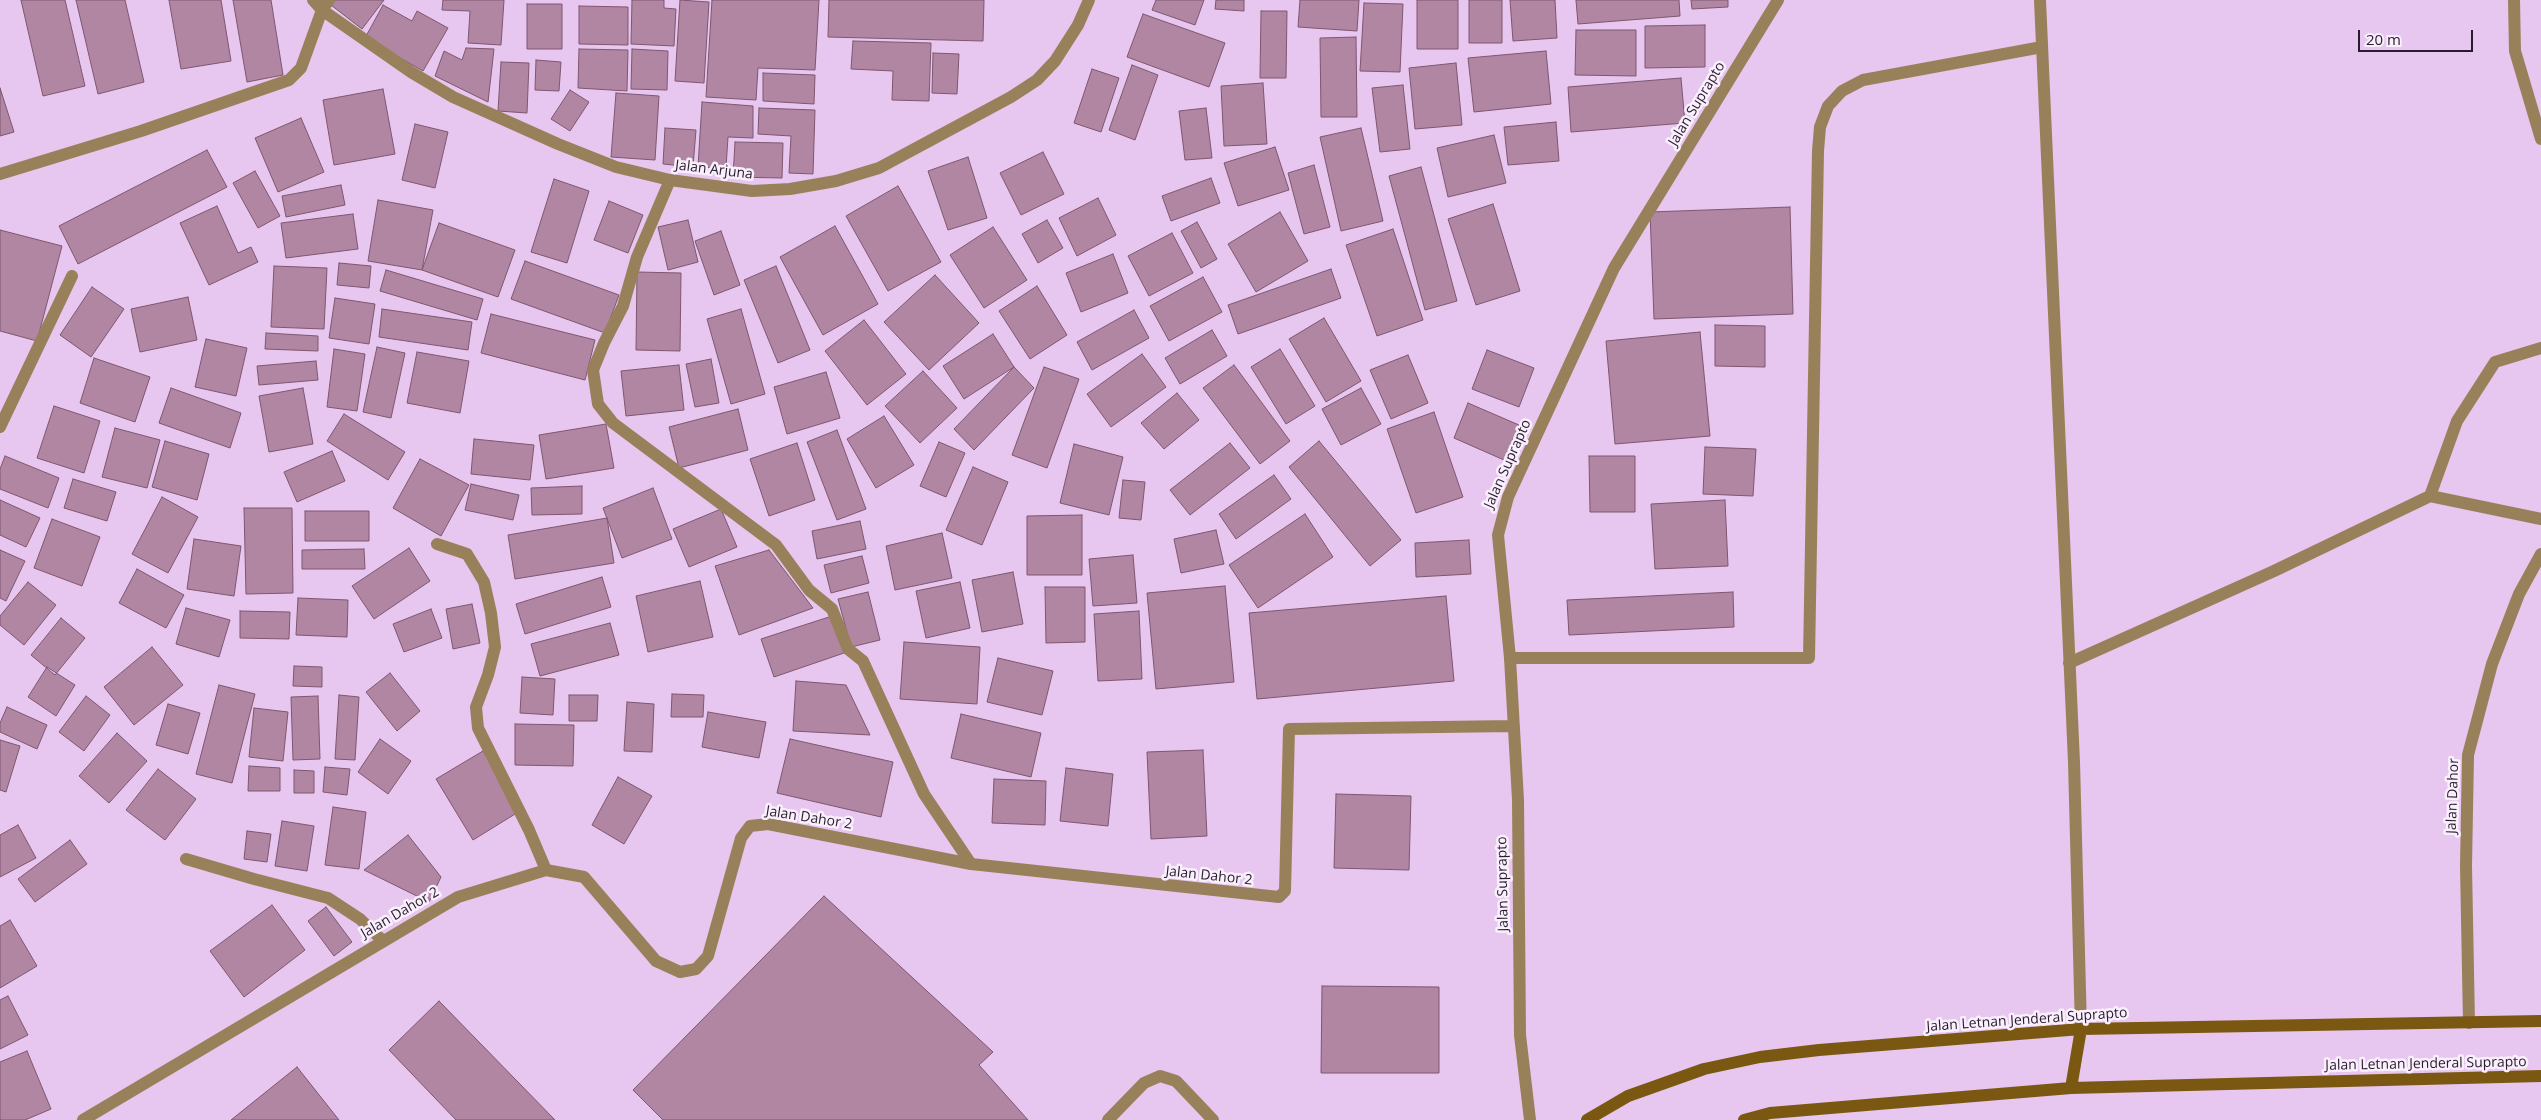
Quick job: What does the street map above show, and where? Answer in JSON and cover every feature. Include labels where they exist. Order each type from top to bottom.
[{"type":"main road","name":"Jalan Letnan Jenderal Suprapto","points":[[1587,1120],[1628,1096],[1704,1069],[1760,1057],[1819,1050],[2080,1029],[2469,1023],[2541,1020]]},
{"type":"main road","points":[[2071,1088],[2080,1029]]},
{"type":"main road","name":"Jalan Letnan Jenderal Suprapto","points":[[1744,1120],[1770,1113],[2071,1088],[2541,1076]]},
{"type":"street","name":"Jalan Arjuna","points":[[313,0],[326,5],[411,72],[453,97],[558,144],[616,166],[670,180],[752,191],[790,189],[836,181],[879,168],[1011,98],[1037,80],[1055,61],[1078,25],[1089,0]]},
{"type":"street","name":"Jalan Suprapto","points":[[1530,1120],[1520,1035],[1518,800],[1514,726],[1510,658],[1498,535],[1508,497],[1614,268],[1778,0]]},
{"type":"street","points":[[2040,0],[2078,891],[2080,1029]]},
{"type":"street","points":[[2514,0],[2515,51],[2541,139]]},
{"type":"street","points":[[0,174],[141,131],[290,80],[296,75],[306,59],[326,5]]},
{"type":"street","points":[[1510,658],[1809,658],[1818,151],[1820,127],[1828,106],[1842,91],[1863,80],[2042,47]]},
{"type":"street","points":[[670,180],[637,257],[624,306],[604,343],[593,370],[598,404],[613,423],[776,544],[809,590],[832,609],[848,648],[863,661],[924,794],[971,864]]},
{"type":"street","points":[[0,427],[72,276]]},
{"type":"street","points":[[2430,496],[2457,421],[2495,362],[2541,348]]},
{"type":"street","points":[[2069,663],[2274,571],[2430,496],[2541,519]]},
{"type":"street","points":[[437,544],[467,554],[484,582],[494,647],[488,675],[476,707],[478,728],[529,830],[546,870]]},
{"type":"street","name":"Jalan Dahor","points":[[2469,1023],[2466,866],[2468,755],[2492,664],[2519,594],[2541,554]]},
{"type":"street","name":"Jalan Dahor 2","points":[[83,1120],[382,940],[458,897],[546,870],[584,877],[656,961],[680,972],[696,969],[708,956],[741,838],[750,826],[768,824],[971,864],[1279,897],[1285,891],[1289,729],[1514,726]]},
{"type":"street","points":[[186,859],[328,898],[360,919],[382,940]]},
{"type":"street","points":[[1108,1120],[1144,1082],[1160,1076],[1176,1080],[1212,1120]]},
{"type":"building","points":[[21,0],[65,0],[85,86],[43,96]]},
{"type":"building","points":[[76,0],[125,0],[144,82],[98,94]]},
{"type":"building","points":[[169,0],[221,0],[231,61],[181,69]]},
{"type":"building","points":[[233,0],[271,0],[283,75],[247,82]]},
{"type":"building","points":[[335,0],[384,0],[362,29],[331,5]]},
{"type":"building","points":[[443,0],[504,0],[501,45],[468,43],[470,11],[442,10]]},
{"type":"building","points":[[632,0],[664,0],[664,8],[676,9],[674,46],[631,44]]},
{"type":"building","points":[[680,0],[709,2],[704,83],[675,81]]},
{"type":"building","points":[[712,0],[819,0],[815,70],[758,68],[756,100],[706,97]]},
{"type":"building","points":[[829,0],[984,0],[983,41],[828,37]]},
{"type":"building","points":[[1156,0],[1204,0],[1195,25],[1152,10]]},
{"type":"building","points":[[1216,0],[1244,0],[1244,11],[1215,9]]},
{"type":"building","points":[[1300,0],[1359,0],[1357,31],[1298,27]]},
{"type":"building","points":[[1417,0],[1458,0],[1458,49],[1417,49]]},
{"type":"building","points":[[1469,0],[1502,0],[1502,43],[1469,43]]},
{"type":"building","points":[[1510,0],[1555,0],[1557,38],[1513,41]]},
{"type":"building","points":[[1576,0],[1679,0],[1680,16],[1578,24]]},
{"type":"building","points":[[1691,0],[1728,0],[1728,7],[1692,9]]},
{"type":"building","points":[[1364,3],[1403,4],[1400,72],[1360,71]]},
{"type":"building","points":[[527,4],[562,4],[562,49],[527,49]]},
{"type":"building","points":[[383,5],[412,21],[417,11],[448,28],[423,71],[365,38]]},
{"type":"building","points":[[579,6],[628,7],[628,45],[579,44]]},
{"type":"building","points":[[1261,11],[1287,11],[1286,78],[1260,78]]},
{"type":"building","points":[[1143,14],[1225,43],[1209,87],[1127,57]]},
{"type":"building","points":[[1705,25],[1705,67],[1645,68],[1645,26]]},
{"type":"building","points":[[1576,30],[1636,30],[1636,76],[1575,75]]},
{"type":"building","points":[[1356,37],[1357,117],[1321,117],[1320,38]]},
{"type":"building","points":[[853,41],[931,43],[929,101],[892,100],[893,71],[851,69]]},
{"type":"building","points":[[466,48],[494,49],[488,102],[435,76],[444,51],[462,60]]},
{"type":"building","points":[[579,49],[628,50],[627,91],[578,88]]},
{"type":"building","points":[[632,49],[668,51],[667,90],[631,89]]},
{"type":"building","points":[[1546,51],[1551,104],[1474,112],[1468,58]]},
{"type":"building","points":[[933,53],[959,54],[957,94],[932,93]]},
{"type":"building","points":[[536,60],[561,62],[559,91],[535,90]]},
{"type":"building","points":[[501,62],[529,63],[527,113],[498,111]]},
{"type":"building","points":[[1456,63],[1462,125],[1415,129],[1409,68]]},
{"type":"building","points":[[1132,65],[1158,75],[1135,140],[1109,130]]},
{"type":"building","points":[[1092,69],[1119,78],[1101,132],[1074,123]]},
{"type":"building","points":[[763,73],[815,75],[814,104],[763,101]]},
{"type":"building","points":[[1681,78],[1685,123],[1571,132],[1568,87]]},
{"type":"building","points":[[1263,83],[1267,144],[1224,146],[1221,86]]},
{"type":"building","points":[[1403,85],[1410,149],[1380,152],[1372,88]]},
{"type":"building","points":[[0,88],[14,132],[0,136]]},
{"type":"building","points":[[383,89],[395,154],[334,165],[323,100]]},
{"type":"building","points":[[570,90],[589,102],[570,131],[551,119]]},
{"type":"building","points":[[616,93],[659,96],[655,160],[611,157]]},
{"type":"building","points":[[702,102],[753,106],[753,138],[728,137],[726,168],[698,167]]},
{"type":"building","points":[[759,108],[815,110],[813,174],[789,173],[791,136],[758,134]]},
{"type":"building","points":[[1206,108],[1212,158],[1185,160],[1179,111]]},
{"type":"building","points":[[301,118],[324,172],[278,192],[255,138]]},
{"type":"building","points":[[1556,122],[1559,161],[1508,165],[1504,127]]},
{"type":"building","points":[[415,124],[448,132],[435,188],[402,180]]},
{"type":"building","points":[[665,128],[696,130],[693,167],[663,164]]},
{"type":"building","points":[[1361,128],[1383,221],[1341,231],[1320,137]]},
{"type":"building","points":[[1494,135],[1506,183],[1448,197],[1437,148]]},
{"type":"building","points":[[735,142],[783,143],[782,178],[733,177]]},
{"type":"building","points":[[1275,147],[1289,190],[1238,206],[1224,163]]},
{"type":"building","points":[[207,150],[227,187],[78,264],[59,226]]},
{"type":"building","points":[[1043,152],[1064,194],[1021,215],[1000,173]]},
{"type":"building","points":[[968,157],[987,218],[948,230],[928,171]]},
{"type":"building","points":[[1314,165],[1330,227],[1304,234],[1288,173]]},
{"type":"building","points":[[1421,167],[1457,301],[1425,310],[1389,176]]},
{"type":"building","points":[[255,171],[280,216],[258,228],[233,183]]},
{"type":"building","points":[[1211,178],[1220,203],[1171,221],[1162,196]]},
{"type":"building","points":[[554,179],[589,191],[567,263],[531,252]]},
{"type":"building","points":[[341,185],[345,205],[286,217],[282,196]]},
{"type":"building","points":[[898,186],[941,262],[888,291],[846,216]]},
{"type":"building","points":[[1098,198],[1116,235],[1077,256],[1059,218]]},
{"type":"building","points":[[378,200],[433,210],[422,270],[368,261]]},
{"type":"building","points":[[609,201],[643,215],[628,253],[594,240]]},
{"type":"building","points":[[1493,204],[1520,291],[1476,305],[1448,219]]},
{"type":"building","points":[[217,206],[238,253],[251,247],[258,262],[209,285],[180,223]]},
{"type":"building","points":[[1790,207],[1793,314],[1654,319],[1650,212]]},
{"type":"building","points":[[1280,212],[1308,261],[1256,292],[1228,244]]},
{"type":"building","points":[[353,214],[358,249],[286,258],[281,223]]},
{"type":"building","points":[[688,220],[698,262],[668,270],[658,227]]},
{"type":"building","points":[[1047,220],[1063,248],[1038,263],[1022,234]]},
{"type":"building","points":[[1197,222],[1217,259],[1201,268],[1181,231]]},
{"type":"building","points":[[439,223],[515,250],[498,297],[422,270]]},
{"type":"building","points":[[835,226],[878,304],[823,335],[780,257]]},
{"type":"building","points":[[993,227],[1027,280],[984,308],[950,255]]},
{"type":"building","points":[[1393,229],[1423,320],[1377,336],[1346,245]]},
{"type":"building","points":[[0,230],[62,246],[37,341],[0,331]]},
{"type":"building","points":[[721,231],[740,285],[714,295],[695,241]]},
{"type":"building","points":[[1172,233],[1193,273],[1149,296],[1128,256]]},
{"type":"building","points":[[1113,254],[1128,293],[1081,312],[1066,273]]},
{"type":"building","points":[[525,261],[619,295],[605,333],[511,299]]},
{"type":"building","points":[[339,263],[371,266],[369,288],[337,285]]},
{"type":"building","points":[[274,266],[327,268],[324,329],[271,327]]},
{"type":"building","points":[[776,266],[810,350],[778,363],[744,280]]},
{"type":"building","points":[[1331,269],[1341,298],[1238,334],[1228,305]]},
{"type":"building","points":[[386,270],[483,299],[477,320],[380,291]]},
{"type":"building","points":[[637,272],[681,273],[680,351],[636,350]]},
{"type":"building","points":[[935,275],[979,323],[929,370],[884,322]]},
{"type":"building","points":[[1203,277],[1222,312],[1169,341],[1150,306]]},
{"type":"building","points":[[1037,286],[1067,335],[1030,359],[999,311]]},
{"type":"building","points":[[92,287],[124,309],[91,357],[60,335]]},
{"type":"building","points":[[188,297],[197,340],[140,352],[131,309]]},
{"type":"building","points":[[335,298],[375,304],[369,344],[329,338]]},
{"type":"building","points":[[382,309],[472,322],[468,350],[379,337]]},
{"type":"building","points":[[741,309],[765,394],[731,404],[707,319]]},
{"type":"building","points":[[1134,310],[1149,338],[1092,370],[1077,342]]},
{"type":"building","points":[[491,314],[595,340],[585,380],[481,353]]},
{"type":"building","points":[[1324,318],[1361,381],[1326,402],[1289,339]]},
{"type":"building","points":[[864,320],[906,374],[867,405],[825,351]]},
{"type":"building","points":[[1715,325],[1765,326],[1765,367],[1715,366]]},
{"type":"building","points":[[1212,330],[1227,356],[1180,384],[1165,358]]},
{"type":"building","points":[[1700,332],[1710,436],[1615,444],[1606,341]]},
{"type":"building","points":[[266,333],[318,336],[318,351],[265,349]]},
{"type":"building","points":[[993,334],[1014,367],[964,399],[943,366]]},
{"type":"building","points":[[206,339],[247,348],[236,396],[195,387]]},
{"type":"building","points":[[377,347],[405,353],[391,418],[363,412]]},
{"type":"building","points":[[334,349],[365,354],[357,411],[327,407]]},
{"type":"building","points":[[1280,349],[1315,406],[1286,424],[1251,367]]},
{"type":"building","points":[[1487,350],[1534,368],[1519,407],[1472,389]]},
{"type":"building","points":[[417,352],[469,361],[460,413],[407,403]]},
{"type":"building","points":[[1142,354],[1166,387],[1111,427],[1087,394]]},
{"type":"building","points":[[1408,355],[1428,403],[1391,419],[1370,370]]},
{"type":"building","points":[[94,358],[150,377],[135,422],[80,403]]},
{"type":"building","points":[[711,359],[719,403],[695,407],[686,364]]},
{"type":"building","points":[[316,361],[318,380],[259,385],[257,366]]},
{"type":"building","points":[[679,365],[684,410],[626,416],[621,371]]},
{"type":"building","points":[[1234,365],[1290,441],[1260,464],[1203,388]]},
{"type":"building","points":[[1014,367],[1034,388],[974,450],[954,429]]},
{"type":"building","points":[[1044,367],[1079,379],[1047,468],[1012,455]]},
{"type":"building","points":[[923,371],[957,408],[920,443],[885,406]]},
{"type":"building","points":[[826,372],[840,418],[787,434],[774,387]]},
{"type":"building","points":[[171,388],[241,413],[230,448],[159,423]]},
{"type":"building","points":[[303,388],[313,444],[269,452],[259,396]]},
{"type":"building","points":[[1361,388],[1381,424],[1341,445],[1322,409]]},
{"type":"building","points":[[1177,393],[1199,420],[1164,449],[1141,423]]},
{"type":"building","points":[[1468,403],[1519,425],[1504,460],[1454,438]]},
{"type":"building","points":[[54,406],[100,421],[84,473],[37,458]]},
{"type":"building","points":[[738,409],[748,450],[679,468],[669,427]]},
{"type":"building","points":[[1434,412],[1463,497],[1416,513],[1387,429]]},
{"type":"building","points":[[344,414],[405,452],[388,480],[327,441]]},
{"type":"building","points":[[884,416],[914,465],[876,488],[847,439]]},
{"type":"building","points":[[606,424],[614,468],[546,479],[539,435]]},
{"type":"building","points":[[115,428],[160,440],[147,488],[102,477]]},
{"type":"building","points":[[837,430],[866,509],[837,520],[807,442]]},
{"type":"building","points":[[474,439],[534,445],[530,480],[471,474]]},
{"type":"building","points":[[165,441],[209,454],[197,500],[152,487]]},
{"type":"building","points":[[1319,441],[1401,540],[1370,566],[1289,467]]},
{"type":"building","points":[[939,442],[965,453],[946,497],[920,486]]},
{"type":"building","points":[[797,443],[815,500],[769,516],[750,459]]},
{"type":"building","points":[[1230,443],[1250,468],[1190,515],[1170,490]]},
{"type":"building","points":[[1074,444],[1123,457],[1109,515],[1060,503]]},
{"type":"building","points":[[1705,447],[1756,449],[1753,496],[1703,494]]},
{"type":"building","points":[[332,451],[345,481],[297,502],[284,472]]},
{"type":"building","points":[[5,456],[59,478],[48,508],[0,489],[0,469]]},
{"type":"building","points":[[1589,456],[1635,456],[1635,512],[1590,512]]},
{"type":"building","points":[[420,459],[469,485],[441,536],[393,508]]},
{"type":"building","points":[[973,467],[1008,482],[982,545],[946,530]]},
{"type":"building","points":[[1274,475],[1291,499],[1236,539],[1219,514]]},
{"type":"building","points":[[73,479],[116,492],[107,521],[64,508]]},
{"type":"building","points":[[1123,480],[1145,482],[1141,520],[1119,518]]},
{"type":"building","points":[[471,484],[519,495],[513,520],[465,510]]},
{"type":"building","points":[[582,486],[582,514],[532,515],[531,488]]},
{"type":"building","points":[[653,488],[672,539],[622,558],[603,508]]},
{"type":"building","points":[[162,497],[198,517],[168,573],[132,554]]},
{"type":"building","points":[[0,500],[40,518],[26,547],[0,535]]},
{"type":"building","points":[[1725,500],[1728,566],[1655,569],[1651,504]]},
{"type":"building","points":[[244,508],[292,508],[293,593],[246,594]]},
{"type":"building","points":[[721,509],[737,547],[689,567],[673,529]]},
{"type":"building","points":[[305,511],[369,511],[369,541],[305,541]]},
{"type":"building","points":[[1305,514],[1333,557],[1258,608],[1229,565]]},
{"type":"building","points":[[1082,515],[1082,575],[1027,575],[1027,516]]},
{"type":"building","points":[[607,518],[614,563],[515,579],[508,535]]},
{"type":"building","points":[[52,519],[100,537],[82,586],[34,568]]},
{"type":"building","points":[[860,521],[866,549],[817,559],[812,531]]},
{"type":"building","points":[[1216,530],[1224,564],[1181,573],[1174,539]]},
{"type":"building","points":[[942,533],[952,578],[895,590],[886,546]]},
{"type":"building","points":[[194,539],[241,546],[234,596],[187,589]]},
{"type":"building","points":[[1469,540],[1471,574],[1416,577],[1415,543]]},
{"type":"building","points":[[409,548],[430,581],[374,619],[352,586]]},
{"type":"building","points":[[364,549],[365,569],[302,569],[302,550]]},
{"type":"building","points":[[0,550],[25,561],[6,601],[0,598]]},
{"type":"building","points":[[769,550],[813,608],[739,635],[715,566]]},
{"type":"building","points":[[1133,555],[1137,603],[1093,606],[1089,559]]},
{"type":"building","points":[[862,556],[869,583],[831,593],[824,565]]},
{"type":"building","points":[[137,569],[184,595],[166,628],[119,603]]},
{"type":"building","points":[[1013,572],[1023,624],[982,632],[972,580]]},
{"type":"building","points":[[602,577],[611,607],[525,634],[516,604]]},
{"type":"building","points":[[700,581],[713,637],[648,652],[636,596]]},
{"type":"building","points":[[28,582],[56,605],[24,645],[0,625],[0,616]]},
{"type":"building","points":[[960,582],[970,628],[926,638],[916,591]]},
{"type":"building","points":[[1225,586],[1234,682],[1156,689],[1147,593]]},
{"type":"building","points":[[1045,587],[1085,587],[1085,642],[1046,643]]},
{"type":"building","points":[[868,592],[880,640],[851,647],[838,599]]},
{"type":"building","points":[[1733,592],[1734,627],[1569,635],[1567,600]]},
{"type":"building","points":[[1446,596],[1454,681],[1257,699],[1249,613]]},
{"type":"building","points":[[298,598],[348,600],[347,637],[296,635]]},
{"type":"building","points":[[472,604],[480,643],[453,649],[446,609]]},
{"type":"building","points":[[186,608],[230,620],[219,657],[176,644]]},
{"type":"building","points":[[431,609],[442,638],[404,652],[393,624]]},
{"type":"building","points":[[240,611],[290,612],[289,639],[240,638]]},
{"type":"building","points":[[1139,611],[1142,679],[1098,681],[1094,614]]},
{"type":"building","points":[[832,616],[844,653],[774,677],[761,639]]},
{"type":"building","points":[[61,618],[85,638],[55,675],[31,655]]},
{"type":"building","points":[[610,623],[619,655],[540,676],[531,644]]},
{"type":"building","points":[[904,642],[980,647],[977,704],[900,699]]},
{"type":"building","points":[[152,647],[183,685],[134,725],[104,687]]},
{"type":"building","points":[[998,658],[1053,671],[1042,715],[987,702]]},
{"type":"building","points":[[294,666],[322,667],[322,687],[293,686]]},
{"type":"building","points":[[47,667],[75,685],[56,716],[28,697]]},
{"type":"building","points":[[390,673],[420,711],[397,731],[366,692]]},
{"type":"building","points":[[522,677],[555,679],[553,715],[520,713]]},
{"type":"building","points":[[796,681],[846,685],[870,735],[793,731]]},
{"type":"building","points":[[219,685],[255,694],[232,783],[196,774]]},
{"type":"building","points":[[672,694],[704,695],[703,717],[671,717]]},
{"type":"building","points":[[339,695],[359,697],[355,760],[335,759]]},
{"type":"building","points":[[569,695],[598,695],[597,721],[569,721]]},
{"type":"building","points":[[86,696],[110,715],[84,751],[59,732]]},
{"type":"building","points":[[318,696],[320,759],[293,760],[291,697]]},
{"type":"building","points":[[627,702],[654,704],[652,752],[624,751]]},
{"type":"building","points":[[168,704],[200,713],[188,754],[156,745]]},
{"type":"building","points":[[7,707],[47,725],[37,749],[0,732],[0,723]]},
{"type":"building","points":[[254,708],[288,712],[283,761],[249,757]]},
{"type":"building","points":[[708,712],[766,722],[759,758],[702,747]]},
{"type":"building","points":[[961,714],[1041,733],[1031,777],[951,758]]},
{"type":"building","points":[[515,724],[574,725],[573,766],[515,765]]},
{"type":"building","points":[[117,733],[147,761],[109,803],[79,776]]},
{"type":"building","points":[[380,739],[411,761],[388,794],[358,772]]},
{"type":"building","points":[[790,739],[893,762],[881,817],[777,793]]},
{"type":"building","points":[[0,740],[20,746],[6,792],[0,790]]},
{"type":"building","points":[[1203,750],[1207,836],[1151,839],[1147,752]]},
{"type":"building","points":[[483,751],[520,811],[473,840],[436,779]]},
{"type":"building","points":[[249,766],[280,768],[280,791],[248,791]]},
{"type":"building","points":[[325,767],[350,769],[347,795],[323,792]]},
{"type":"building","points":[[1066,768],[1113,774],[1108,826],[1060,821]]},
{"type":"building","points":[[158,769],[196,799],[165,840],[126,810]]},
{"type":"building","points":[[294,770],[314,771],[314,793],[294,793]]},
{"type":"building","points":[[618,777],[652,796],[624,844],[592,825]]},
{"type":"building","points":[[994,779],[1046,781],[1045,825],[992,823]]},
{"type":"building","points":[[1336,794],[1411,796],[1409,870],[1334,868]]},
{"type":"building","points":[[333,807],[366,812],[359,869],[325,865]]},
{"type":"building","points":[[282,821],[314,826],[307,871],[275,866]]},
{"type":"building","points":[[18,825],[36,858],[0,877],[0,835]]},
{"type":"building","points":[[247,831],[271,834],[267,862],[244,859]]},
{"type":"building","points":[[408,835],[441,877],[429,902],[364,870]]},
{"type":"building","points":[[70,840],[87,864],[35,902],[18,879]]},
{"type":"building","points":[[824,896],[993,1052],[979,1065],[1028,1120],[663,1120],[633,1090]]},
{"type":"building","points":[[272,905],[305,950],[244,997],[210,951]]},
{"type":"building","points":[[326,907],[352,942],[334,956],[308,921]]},
{"type":"building","points":[[10,920],[37,966],[0,988],[0,926]]},
{"type":"building","points":[[1322,986],[1439,987],[1439,1073],[1321,1073]]},
{"type":"building","points":[[8,996],[28,1035],[0,1049],[0,1000]]},
{"type":"building","points":[[439,1001],[555,1120],[456,1120],[389,1050]]},
{"type":"building","points":[[27,1051],[51,1109],[25,1120],[0,1120],[0,1062]]},
{"type":"building","points":[[297,1067],[339,1120],[231,1120]]}]
